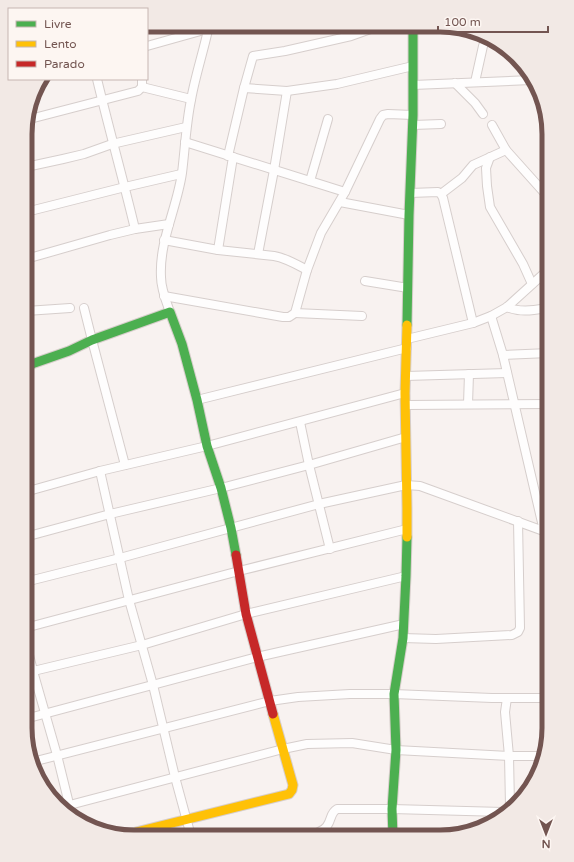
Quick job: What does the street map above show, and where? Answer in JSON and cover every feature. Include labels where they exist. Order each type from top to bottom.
[{"type":"street","points":[[148,46],[200,32]]},
{"type":"street","points":[[145,830],[289,794],[293,785],[246,614],[231,528],[221,488],[207,446],[197,400],[182,344],[164,296],[160,278],[164,240],[182,174],[186,127],[191,99],[208,32]]},
{"type":"street","points":[[218,250],[230,156],[244,88],[253,56],[285,51],[351,36],[362,32]]},
{"type":"street","points":[[393,830],[392,809],[396,750],[394,694],[403,638],[406,576],[407,529],[405,393],[413,115],[413,32]]},
{"type":"street","points":[[475,82],[484,43]]},
{"type":"street","points":[[244,88],[287,91],[336,84],[413,66]]},
{"type":"street","points":[[97,80],[112,144],[135,229]]},
{"type":"street","points":[[413,85],[526,80]]},
{"type":"street","points":[[33,118],[138,91],[142,83],[191,99]]},
{"type":"street","points":[[455,83],[475,103],[483,114]]},
{"type":"street","points":[[258,254],[287,91]]},
{"type":"street","points":[[295,313],[307,270],[321,233],[340,202],[380,119],[383,115],[388,114],[413,115]]},
{"type":"street","points":[[310,181],[328,119]]},
{"type":"street","points":[[412,125],[441,124]]},
{"type":"street","points":[[492,125],[506,150],[542,190]]},
{"type":"street","points":[[32,166],[84,154],[112,144],[186,127]]},
{"type":"street","points":[[185,142],[345,192]]},
{"type":"street","points":[[441,194],[462,178],[473,165],[506,150]]},
{"type":"street","points":[[490,158],[486,168],[490,207],[523,264],[532,284]]},
{"type":"street","points":[[32,210],[182,174]]},
{"type":"street","points":[[410,193],[438,192],[443,198],[473,323]]},
{"type":"street","points":[[340,202],[409,214]]},
{"type":"street","points":[[32,258],[110,235],[135,229],[169,224]]},
{"type":"street","points":[[164,240],[218,250],[282,258],[307,270]]},
{"type":"street","points":[[407,339],[473,323],[491,316],[506,307],[542,275]]},
{"type":"street","points":[[365,281],[408,288]]},
{"type":"street","points":[[164,296],[284,317],[289,317],[295,313],[362,316]]},
{"type":"street","points":[[506,307],[514,310],[542,308]]},
{"type":"street","points":[[32,311],[70,308]]},
{"type":"street","points":[[84,308],[125,465]]},
{"type":"street","points":[[32,364],[69,351],[92,340],[170,312]]},
{"type":"street","points":[[491,316],[503,355],[542,516]]},
{"type":"street","points":[[197,400],[407,348]]},
{"type":"street","points":[[503,355],[542,353]]},
{"type":"street","points":[[406,376],[507,373]]},
{"type":"street","points":[[468,404],[469,374]]},
{"type":"street","points":[[32,490],[100,471],[300,422],[405,393]]},
{"type":"street","points":[[406,404],[542,404]]},
{"type":"street","points":[[300,422],[309,466],[330,549]]},
{"type":"street","points":[[32,535],[110,514],[309,466],[406,437]]},
{"type":"street","points":[[100,471],[129,600],[153,685],[190,830]]},
{"type":"street","points":[[32,580],[319,504],[406,485],[420,486],[542,530]]},
{"type":"street","points":[[403,638],[451,639],[512,635],[518,632],[520,628],[518,521]]},
{"type":"street","points":[[32,626],[239,571],[407,529]]},
{"type":"street","points":[[32,671],[142,645],[246,614],[406,576]]},
{"type":"street","points":[[32,717],[257,657],[404,624]]},
{"type":"street","points":[[32,680],[45,714],[57,755],[64,802]]},
{"type":"street","points":[[37,760],[270,701],[298,697],[342,694],[394,694],[492,698],[542,698]]},
{"type":"street","points":[[507,698],[505,712],[509,756],[510,802]]},
{"type":"street","points":[[68,805],[307,744],[352,744],[396,750],[509,756],[538,756]]},
{"type":"street","points":[[321,830],[327,826],[334,811],[337,809],[498,812]]},
{"type":"traffic: fast","points":[[407,325],[413,115],[413,32]]},
{"type":"traffic: fast","points":[[32,364],[69,351],[92,340],[170,312],[182,344],[197,400],[207,446],[221,488],[236,555]]},
{"type":"traffic: fast","points":[[393,830],[392,809],[396,750],[394,694],[403,638],[407,537]]},
{"type":"traffic: slow","points":[[407,325],[405,393],[407,537]]},
{"type":"traffic: slow","points":[[144,830],[289,794],[293,785],[273,714]]},
{"type":"traffic: jam","points":[[236,555],[246,614],[273,714]]}]
